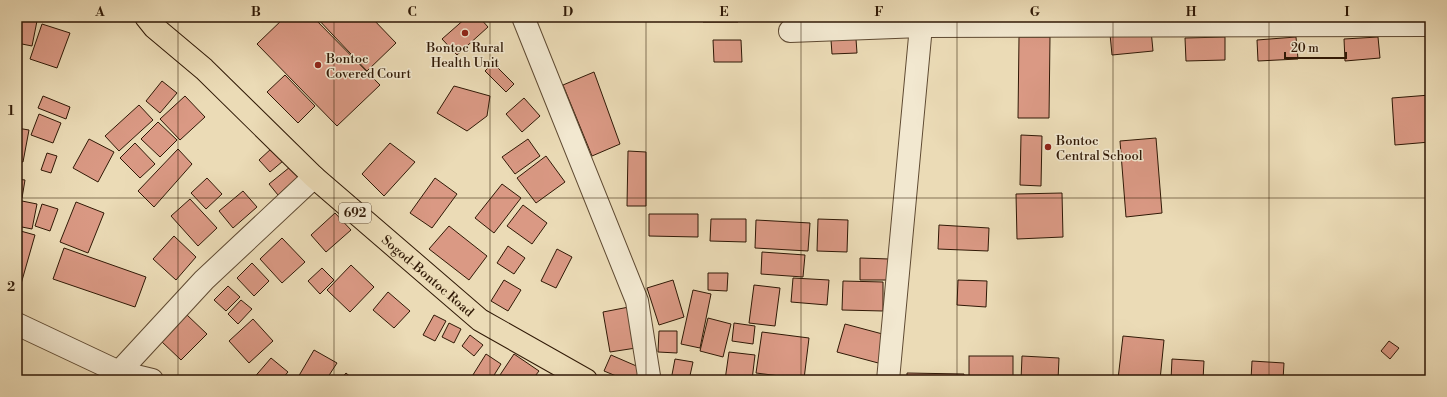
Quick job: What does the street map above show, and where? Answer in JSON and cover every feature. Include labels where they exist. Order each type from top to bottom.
[{"type":"main road","name":"Sogod-Bontoc Road","points":[[146,17],[154,27],[204,69],[314,177],[480,320],[586,380]]},
{"type":"street","points":[[523,17],[637,301],[649,376],[647,380]]},
{"type":"street","points":[[790,31],[921,26],[1430,25]]},
{"type":"street","points":[[888,380],[921,26]]},
{"type":"street","points":[[119,372],[204,280],[314,177]]},
{"type":"street","points":[[17,324],[119,372],[152,380]]},
{"type":"building","points":[[17,17],[37,21],[32,46],[17,43]]},
{"type":"building","name":"Bontoc Covered Court","points":[[285,17],[313,17],[380,85],[337,126],[257,44]]},
{"type":"building","points":[[316,17],[371,17],[396,43],[367,71]]},
{"type":"building","name":"Bontoc Rural Health Unit","points":[[467,17],[479,17],[488,27],[457,55],[442,39]]},
{"type":"building","points":[[703,17],[739,17],[738,22],[703,22]]},
{"type":"building","points":[[42,24],[70,33],[57,68],[30,59]]},
{"type":"building","points":[[1151,30],[1153,51],[1112,55],[1110,34]]},
{"type":"building","points":[[1019,37],[1050,37],[1049,118],[1018,118]]},
{"type":"building","points":[[1225,37],[1225,60],[1186,61],[1185,38]]},
{"type":"building","points":[[1296,37],[1298,59],[1258,61],[1257,40]]},
{"type":"building","points":[[1378,37],[1380,58],[1345,61],[1344,39]]},
{"type":"building","points":[[856,39],[857,53],[832,54],[831,40]]},
{"type":"building","points":[[713,40],[741,40],[742,62],[714,62]]},
{"type":"building","points":[[493,63],[514,84],[506,92],[485,71]]},
{"type":"building","points":[[594,72],[620,144],[592,156],[563,85]]},
{"type":"building","points":[[285,75],[315,106],[298,123],[267,92]]},
{"type":"building","points":[[162,81],[177,93],[160,113],[146,101]]},
{"type":"building","points":[[454,86],[490,96],[487,116],[467,131],[437,113]]},
{"type":"building","points":[[1430,95],[1430,142],[1395,145],[1392,98]]},
{"type":"building","points":[[43,96],[70,107],[66,119],[38,108]]},
{"type":"building","points":[[185,96],[205,117],[180,140],[160,119]]},
{"type":"building","points":[[524,98],[540,116],[522,132],[506,114]]},
{"type":"building","points":[[139,105],[153,120],[119,151],[105,136]]},
{"type":"building","points":[[39,114],[61,123],[53,143],[31,135]]},
{"type":"building","points":[[158,122],[177,140],[160,157],[141,139]]},
{"type":"building","points":[[17,128],[29,130],[23,162],[17,161]]},
{"type":"building","points":[[1021,135],[1042,136],[1041,186],[1020,185]]},
{"type":"building","points":[[1156,138],[1162,213],[1126,217],[1120,141]]},
{"type":"building","points":[[89,139],[114,152],[98,182],[73,168]]},
{"type":"building","points":[[528,139],[540,156],[515,174],[502,157]]},
{"type":"building","points":[[135,143],[155,164],[140,178],[120,158]]},
{"type":"building","points":[[390,143],[415,162],[384,196],[362,174]]},
{"type":"building","points":[[272,148],[283,161],[270,172],[259,160]]},
{"type":"building","points":[[178,149],[192,164],[154,207],[138,191]]},
{"type":"building","points":[[628,151],[646,152],[646,206],[627,206]]},
{"type":"building","points":[[47,153],[57,156],[51,173],[41,170]]},
{"type":"building","points":[[546,156],[565,182],[536,203],[517,178]]},
{"type":"building","points":[[290,167],[298,177],[278,195],[269,184]]},
{"type":"building","points":[[207,178],[222,194],[206,209],[191,193]]},
{"type":"building","points":[[435,178],[457,194],[432,228],[410,213]]},
{"type":"building","points":[[17,179],[25,180],[22,198],[17,198]]},
{"type":"building","points":[[502,184],[521,198],[494,233],[475,218]]},
{"type":"building","points":[[243,191],[257,207],[233,228],[219,211]]},
{"type":"building","points":[[1062,193],[1063,237],[1017,239],[1016,194]]},
{"type":"building","points":[[190,199],[217,228],[198,246],[171,216]]},
{"type":"building","points":[[17,200],[37,204],[32,229],[17,226]]},
{"type":"building","points":[[76,202],[104,213],[88,253],[60,242]]},
{"type":"building","points":[[42,204],[58,209],[50,231],[35,226]]},
{"type":"building","points":[[523,205],[547,223],[532,244],[507,226]]},
{"type":"building","points":[[335,213],[351,230],[326,252],[311,235]]},
{"type":"building","points":[[649,214],[698,214],[698,237],[649,236]]},
{"type":"building","points":[[711,219],[746,219],[746,242],[710,241]]},
{"type":"building","points":[[818,219],[848,220],[847,252],[817,251]]},
{"type":"building","points":[[756,220],[810,223],[808,251],[755,248]]},
{"type":"building","points":[[939,225],[989,228],[988,251],[938,249]]},
{"type":"building","points":[[449,226],[487,256],[469,280],[429,249]]},
{"type":"building","points":[[17,230],[35,235],[17,298]]},
{"type":"building","points":[[174,236],[196,257],[176,280],[153,259]]},
{"type":"building","points":[[282,238],[305,262],[282,283],[260,259]]},
{"type":"building","points":[[508,246],[525,258],[514,274],[497,263]]},
{"type":"building","points":[[64,248],[146,277],[135,307],[53,279]]},
{"type":"building","points":[[557,249],[572,257],[556,288],[541,281]]},
{"type":"building","points":[[762,252],[805,255],[803,277],[761,274]]},
{"type":"building","points":[[860,258],[889,259],[889,280],[860,280]]},
{"type":"building","points":[[252,263],[269,281],[254,296],[237,278]]},
{"type":"building","points":[[351,265],[374,287],[350,312],[327,290]]},
{"type":"building","points":[[322,268],[334,280],[320,294],[308,281]]},
{"type":"building","points":[[708,273],[728,273],[727,291],[708,290]]},
{"type":"building","points":[[793,278],[829,280],[827,305],[791,302]]},
{"type":"building","points":[[504,280],[521,290],[508,311],[491,301]]},
{"type":"building","points":[[673,280],[684,317],[659,325],[647,288]]},
{"type":"building","points":[[958,280],[987,281],[986,307],[957,305]]},
{"type":"building","points":[[843,281],[883,282],[883,311],[842,310]]},
{"type":"building","points":[[754,285],[780,288],[775,326],[749,323]]},
{"type":"building","points":[[228,286],[240,297],[226,311],[214,300]]},
{"type":"building","points":[[693,290],[711,294],[700,348],[681,344]]},
{"type":"building","points":[[388,292],[410,311],[394,328],[373,310]]},
{"type":"building","points":[[241,300],[252,309],[238,324],[228,314]]},
{"type":"building","points":[[629,307],[636,348],[610,352],[603,312]]},
{"type":"building","points":[[187,315],[207,334],[181,360],[161,341]]},
{"type":"building","points":[[434,315],[446,321],[435,341],[423,335]]},
{"type":"building","points":[[708,318],[731,324],[723,357],[700,351]]},
{"type":"building","points":[[253,319],[273,341],[249,363],[229,341]]},
{"type":"building","points":[[449,323],[461,329],[454,343],[442,337]]},
{"type":"building","points":[[734,323],[755,326],[753,344],[732,341]]},
{"type":"building","points":[[845,324],[890,336],[882,364],[837,352]]},
{"type":"building","points":[[659,331],[677,331],[677,353],[658,352]]},
{"type":"building","points":[[762,332],[809,338],[804,379],[756,373]]},
{"type":"building","points":[[470,335],[483,345],[474,356],[462,346]]},
{"type":"building","points":[[1123,336],[1164,340],[1160,380],[1118,379]]},
{"type":"building","points":[[1389,341],[1399,348],[1390,359],[1381,351]]},
{"type":"building","points":[[314,350],[337,363],[326,380],[298,380],[297,379]]},
{"type":"building","points":[[729,352],[755,355],[752,380],[725,380]]},
{"type":"building","points":[[486,354],[501,364],[491,380],[474,380],[471,378]]},
{"type":"building","points":[[514,354],[539,371],[532,380],[501,380],[498,378]]},
{"type":"building","points":[[611,355],[641,368],[636,380],[626,380],[604,371]]},
{"type":"building","points":[[969,356],[1013,356],[1013,380],[969,380]]},
{"type":"building","points":[[1022,356],[1059,358],[1058,380],[1021,380]]},
{"type":"building","points":[[271,358],[288,372],[281,380],[252,380]]},
{"type":"building","points":[[675,359],[693,362],[689,380],[671,380]]},
{"type":"building","points":[[1172,359],[1204,361],[1203,380],[1171,380]]},
{"type":"building","points":[[1252,361],[1284,363],[1283,380],[1251,380]]},
{"type":"building","points":[[346,373],[354,380],[340,380]]},
{"type":"building","points":[[907,373],[964,374],[964,380],[907,380]]},
{"type":"building","points":[[857,376],[882,378],[882,380],[856,380]]},
{"type":"place","name":"Bontoc Rural Health Unit","points":[[465,33]]},
{"type":"place","name":"Bontoc Covered Court","points":[[318,65]]},
{"type":"place","name":"Bontoc Central School","points":[[1048,147]]}]
